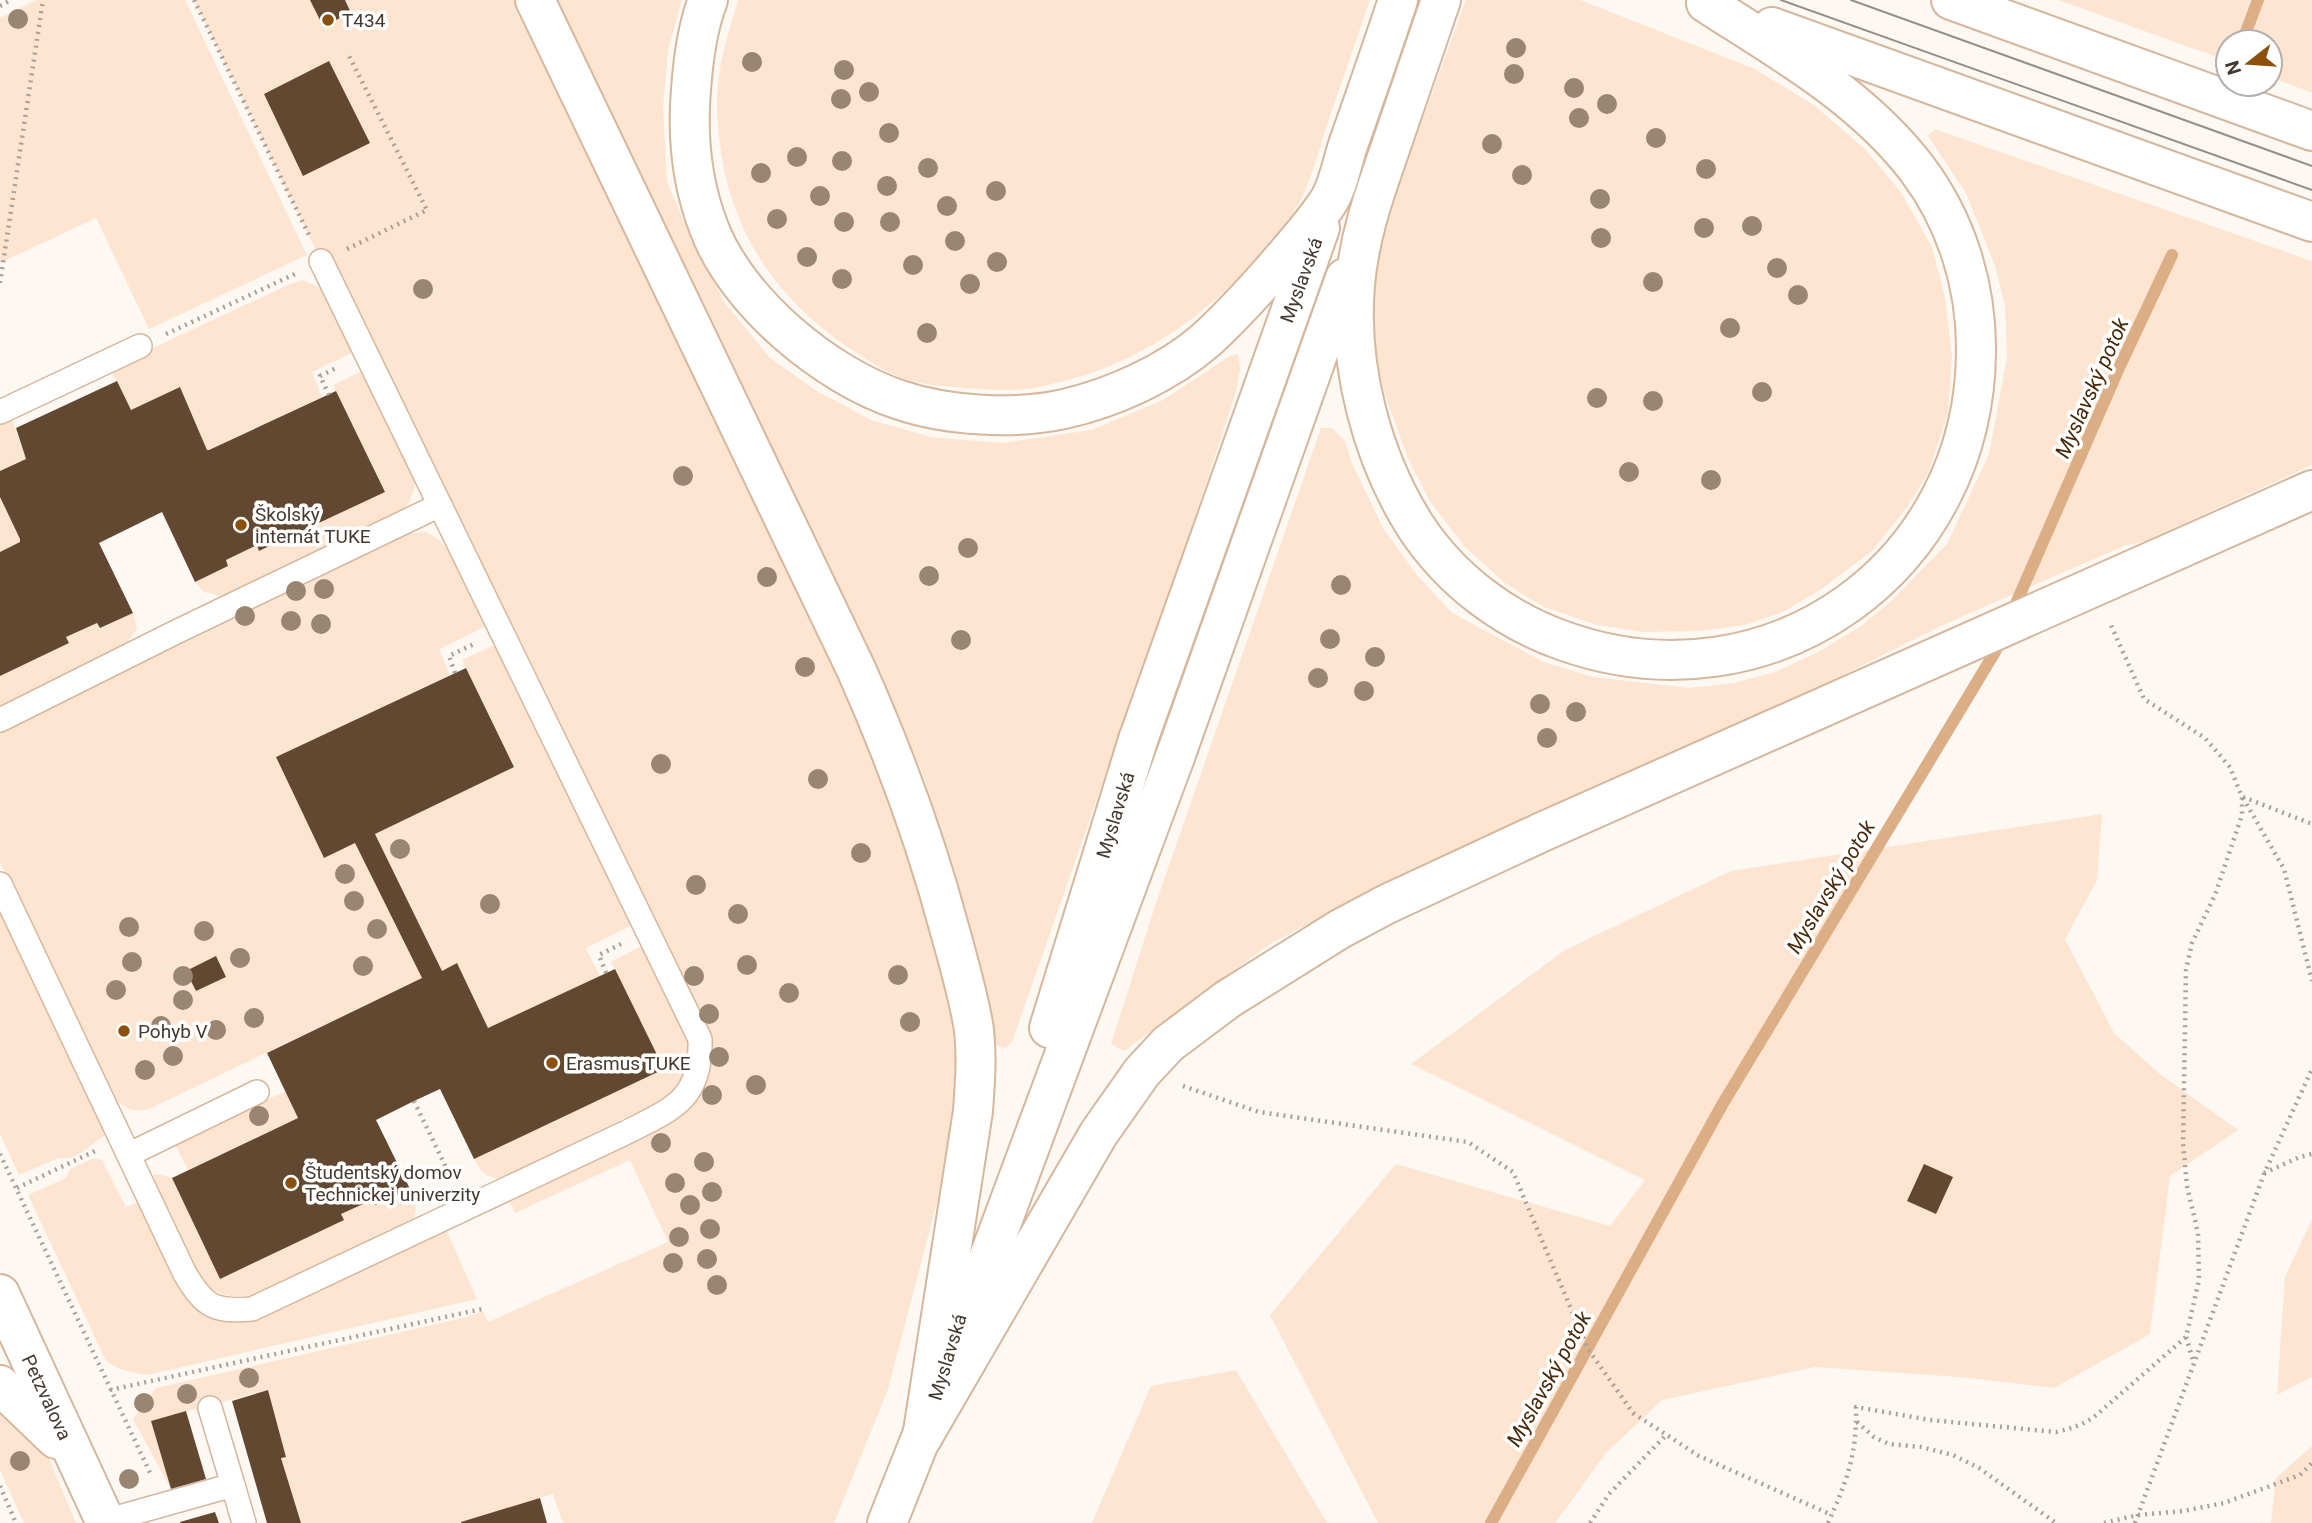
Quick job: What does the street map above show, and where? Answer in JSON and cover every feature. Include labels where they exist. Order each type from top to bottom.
[{"type":"main road","points":[[535,0],[890,745],[914,811],[965,984],[974,1031],[974,1111],[922,1438]]},
{"type":"main road","points":[[708,0],[692,69],[689,109],[691,155],[709,230],[726,262],[769,317],[846,375],[900,400],[964,412],[1038,413],[1064,409],[1131,386],[1183,357],[1204,341],[1244,303],[1330,200]]},
{"type":"main road","name":"Myslavská","points":[[922,1438],[1138,740],[1330,200],[1398,0]]},
{"type":"main road","points":[[1441,0],[1365,220],[1357,266],[1354,315],[1357,354],[1368,416],[1380,457],[1402,504],[1429,547],[1468,586],[1509,617],[1588,650],[1637,659],[1689,661],[1735,654],[1794,634],[1822,621],[1880,581],[1924,528],[1952,476],[1965,442],[1977,374],[1976,322],[1967,272],[1938,201],[1918,171],[1883,130],[1841,92],[1702,1]]},
{"type":"main road","points":[[1951,0],[2312,131]]},
{"type":"main road","points":[[1702,1],[2312,222]]},
{"type":"main road","name":"Myslavská","points":[[887,1523],[922,1438],[1175,757],[1365,220]]},
{"type":"main road","points":[[922,1438],[1099,1133],[1142,1072],[1177,1037],[1228,999],[1340,929],[1387,904],[1542,832],[2312,490]]},
{"type":"main road","name":"Petzvalova","points":[[1,1299],[105,1522]]},
{"type":"main road","name":"Petzvalova","points":[[0,1385],[24,1405],[75,1459]]},
{"type":"lane","points":[[0,884],[185,1274],[199,1297],[225,1311],[252,1309],[465,1206],[623,1134],[680,1103],[684,1097],[701,1056],[700,1040],[321,261]]},
{"type":"lane","points":[[0,412],[140,346]]},
{"type":"lane","points":[[0,719],[440,505]]},
{"type":"lane","points":[[126,1146],[257,1092]]},
{"type":"lane","points":[[210,1408],[244,1523]]},
{"type":"lane","points":[[105,1522],[233,1485]]},
{"type":"path","points":[[0,6],[11,0]]},
{"type":"path","points":[[0,284],[43,0]]},
{"type":"path","points":[[194,0],[321,261]]},
{"type":"path","points":[[140,346],[427,210],[347,52]]},
{"type":"path","points":[[2082,593],[2121,651],[2144,699],[2205,738],[2230,767],[2242,797],[2284,869],[2312,981]]},
{"type":"path","points":[[455,673],[449,656],[500,631]]},
{"type":"path","points":[[2242,797],[2312,824]]},
{"type":"path","points":[[2193,1361],[2186,1337],[2199,1280],[2198,1233],[2183,1144],[2186,970],[2192,943],[2216,895],[2242,815],[2242,797]]},
{"type":"path","points":[[606,973],[599,955],[647,930]]},
{"type":"path","points":[[2135,1523],[2263,1174],[2312,1069]]},
{"type":"path","points":[[1142,1072],[1259,1112],[1468,1142],[1513,1172],[1588,1349],[1633,1413],[1699,1456],[1832,1515]]},
{"type":"path","points":[[414,1101],[465,1206]]},
{"type":"path","points":[[16,1188],[126,1146]]},
{"type":"path","points":[[0,1154],[164,1504]]},
{"type":"path","points":[[2263,1174],[2312,1154]]},
{"type":"path","points":[[110,1390],[482,1309]]},
{"type":"path","points":[[1828,1523],[1849,1470],[1856,1439],[1856,1407],[1930,1420],[2056,1432],[2066,1430],[2081,1426],[2094,1417],[2186,1337]]},
{"type":"path","points":[[1856,1421],[1874,1437],[1889,1444],[1921,1447],[1953,1455],[1979,1468],[2056,1523]]},
{"type":"path","points":[[1590,1523],[1609,1493],[1666,1435]]},
{"type":"path","points":[[2104,1523],[2138,1515],[2183,1511],[2224,1503],[2300,1475],[2312,1463]]},
{"type":"path","points":[[0,1486],[16,1523]]},
{"type":"shaded area","points":[[37,0],[185,0],[307,255],[149,329],[96,218],[0,263],[0,18]]},
{"type":"shaded area","points":[[194,0],[515,0],[833,657],[909,853],[957,1025],[959,1073],[937,1202],[888,1389],[834,1523],[563,1523],[553,1494],[458,1523],[301,1523],[281,1458],[286,1456],[268,1390],[151,1421],[171,1489],[133,1419],[156,1388],[467,1317],[483,1311],[488,1322],[668,1242],[630,1160],[515,1213],[507,1196],[665,1112],[701,1057],[440,505]]},
{"type":"shaded area","points":[[557,0],[682,0],[668,50],[663,109],[667,181],[691,239],[725,303],[770,358],[817,391],[871,420],[931,437],[1002,443],[1091,430],[1163,400],[1230,356],[1238,354],[1240,368],[1236,392],[1183,553],[1012,1042],[1006,1048],[999,1047],[993,1040],[965,908],[923,774],[845,600]]},
{"type":"shaded area","points":[[738,0],[1370,0],[1301,200],[1253,262],[1206,308],[1152,346],[1092,373],[1040,387],[1011,390],[933,385],[889,373],[826,331],[782,289],[764,265],[749,240],[727,183],[718,126],[719,73]]},
{"type":"shaded area","points":[[1466,0],[1580,0],[1755,69],[1815,106],[1865,149],[1900,191],[1932,247],[1945,298],[1952,356],[1948,413],[1928,473],[1908,506],[1872,551],[1820,590],[1783,612],[1745,625],[1700,631],[1645,632],[1597,625],[1544,607],[1507,585],[1465,547],[1431,503],[1408,459],[1385,395],[1376,358],[1372,314],[1375,272],[1391,206]]},
{"type":"shaded area","points":[[2058,0],[2312,0],[2312,93],[2284,82],[2284,28],[2214,28],[2214,56]]},
{"type":"shaded area","points":[[1935,129],[2312,261],[2312,465],[2145,541],[2124,546],[1945,624],[1801,696],[1382,885],[1270,944],[1124,1051],[1111,1044],[1156,903],[1321,428],[1332,428],[1345,441],[1352,463],[1383,528],[1417,575],[1452,613],[1544,662],[1593,677],[1690,688],[1734,683],[1775,672],[1818,652],[1860,627],[1889,603],[1947,544],[1989,454],[2007,357],[2005,305],[1995,266],[1966,193],[1928,136]]},
{"type":"shaded area","points":[[303,280],[324,290],[358,350],[312,372],[322,397],[209,450],[180,387],[131,410],[110,368]]},
{"type":"shaded area","points":[[366,369],[416,477],[413,494],[405,508],[397,517],[225,597],[204,592],[195,582],[228,566],[226,560],[257,545],[260,551],[385,492],[333,385]]},
{"type":"shaded area","points":[[12,420],[26,459],[0,471],[0,425]]},
{"type":"shaded area","points":[[0,497],[20,542],[0,552]]},
{"type":"shaded area","points":[[425,532],[446,547],[470,586],[488,625],[439,649],[450,675],[276,757],[324,858],[355,843],[422,978],[149,1109],[132,1110],[124,1106],[111,1096],[0,862],[0,731],[409,534]]},
{"type":"shaded area","points":[[133,613],[137,629],[123,648],[0,707],[0,676],[69,643],[66,637],[97,623],[101,628]]},
{"type":"shaded area","points":[[492,646],[500,648],[634,924],[586,948],[600,976],[488,1028],[457,963],[442,971],[375,834],[514,767],[462,660]]},
{"type":"shaded area","points":[[2102,814],[2097,880],[2065,939],[2114,1033],[2160,1074],[2238,1130],[2170,1176],[2150,1334],[2054,1388],[1959,1377],[1815,1367],[1662,1400],[1606,1453],[1555,1523],[1378,1523],[1270,1315],[1396,1164],[1610,1226],[1645,1180],[1411,1064],[1565,950],[1731,871]]},
{"type":"shaded area","points":[[0,908],[107,1134],[79,1154],[59,1158],[19,1175],[0,1134]]},
{"type":"shaded area","points":[[647,943],[690,1036],[688,1069],[670,1093],[652,1105],[500,1178],[487,1175],[474,1159],[615,969],[611,962]]},
{"type":"shaded area","points":[[286,1091],[298,1118],[188,1170],[174,1143]]},
{"type":"shaded area","points":[[94,1158],[102,1160],[126,1207],[139,1202],[180,1287],[192,1305],[224,1320],[444,1225],[477,1299],[147,1375],[121,1369],[106,1361],[28,1195],[66,1178],[70,1169]]},
{"type":"shaded area","points":[[153,1175],[172,1178],[220,1279],[343,1220],[341,1214],[372,1200],[375,1205],[410,1189],[416,1212],[408,1224],[274,1289],[245,1296],[226,1295],[209,1287],[202,1280],[153,1179]]},
{"type":"shaded area","points":[[2312,1220],[2312,1377],[2277,1395],[2285,1276]]},
{"type":"shaded area","points":[[1236,1370],[1327,1523],[1092,1523],[1151,1386]]},
{"type":"shaded area","points":[[0,1400],[44,1447],[76,1523],[24,1523],[0,1470]]},
{"type":"shaded area","points":[[2312,1446],[2312,1523],[2271,1523],[2276,1478]]},
{"type":"building","name":"T434","points":[[310,0],[345,0],[351,13],[323,26]]},
{"type":"building","points":[[329,61],[370,143],[303,176],[264,94]]},
{"type":"building","name":"Školský internát TUKE","points":[[117,381],[131,410],[180,387],[207,450],[336,391],[385,492],[259,551],[257,545],[226,560],[228,566],[195,582],[162,512],[99,543],[133,613],[100,628],[97,623],[66,637],[69,643],[0,676],[0,552],[20,542],[20,539],[0,497],[0,471],[26,459],[16,428]]},
{"type":"building","points":[[466,668],[514,767],[375,834],[442,971],[457,963],[488,1028],[615,969],[664,1069],[474,1159],[440,1089],[414,1101],[376,1120],[410,1189],[375,1205],[372,1200],[341,1214],[344,1220],[220,1279],[172,1178],[298,1118],[267,1053],[422,978],[355,843],[324,858],[276,757]]},
{"type":"building","points":[[216,956],[226,977],[196,991],[186,971]]},
{"type":"building","points":[[1924,1164],[1953,1177],[1936,1214],[1907,1201]]},
{"type":"building","points":[[268,1390],[286,1457],[281,1458],[301,1523],[267,1523],[232,1401]]},
{"type":"building","points":[[186,1411],[206,1479],[171,1489],[151,1421]]},
{"type":"building","points":[[540,1498],[547,1523],[461,1523],[461,1522]]},
{"type":"building","points":[[215,1512],[219,1523],[180,1523],[180,1522]]},
{"type":"waterway","name":"Myslavský potok","points":[[2248,28],[2258,0]]},
{"type":"waterway","name":"Myslavský potok","points":[[2011,615],[2118,370],[2172,255]]},
{"type":"waterway","name":"Myslavský potok","points":[[1491,1523],[1722,1105],[2001,638]]},
{"type":"tram line","points":[[1781,0],[2312,190]]},
{"type":"tram line","points":[[1851,0],[2312,166]]},
{"type":"place","name":"T434","points":[[328,20]]},
{"type":"place","name":"Školský internát TUKE","points":[[241,525]]},
{"type":"place","name":"Pohyb V","points":[[124,1031]]},
{"type":"place","name":"Erasmus TUKE","points":[[552,1063]]},
{"type":"place","name":"Študentský domov Technickej univerzity","points":[[291,1183]]}]
